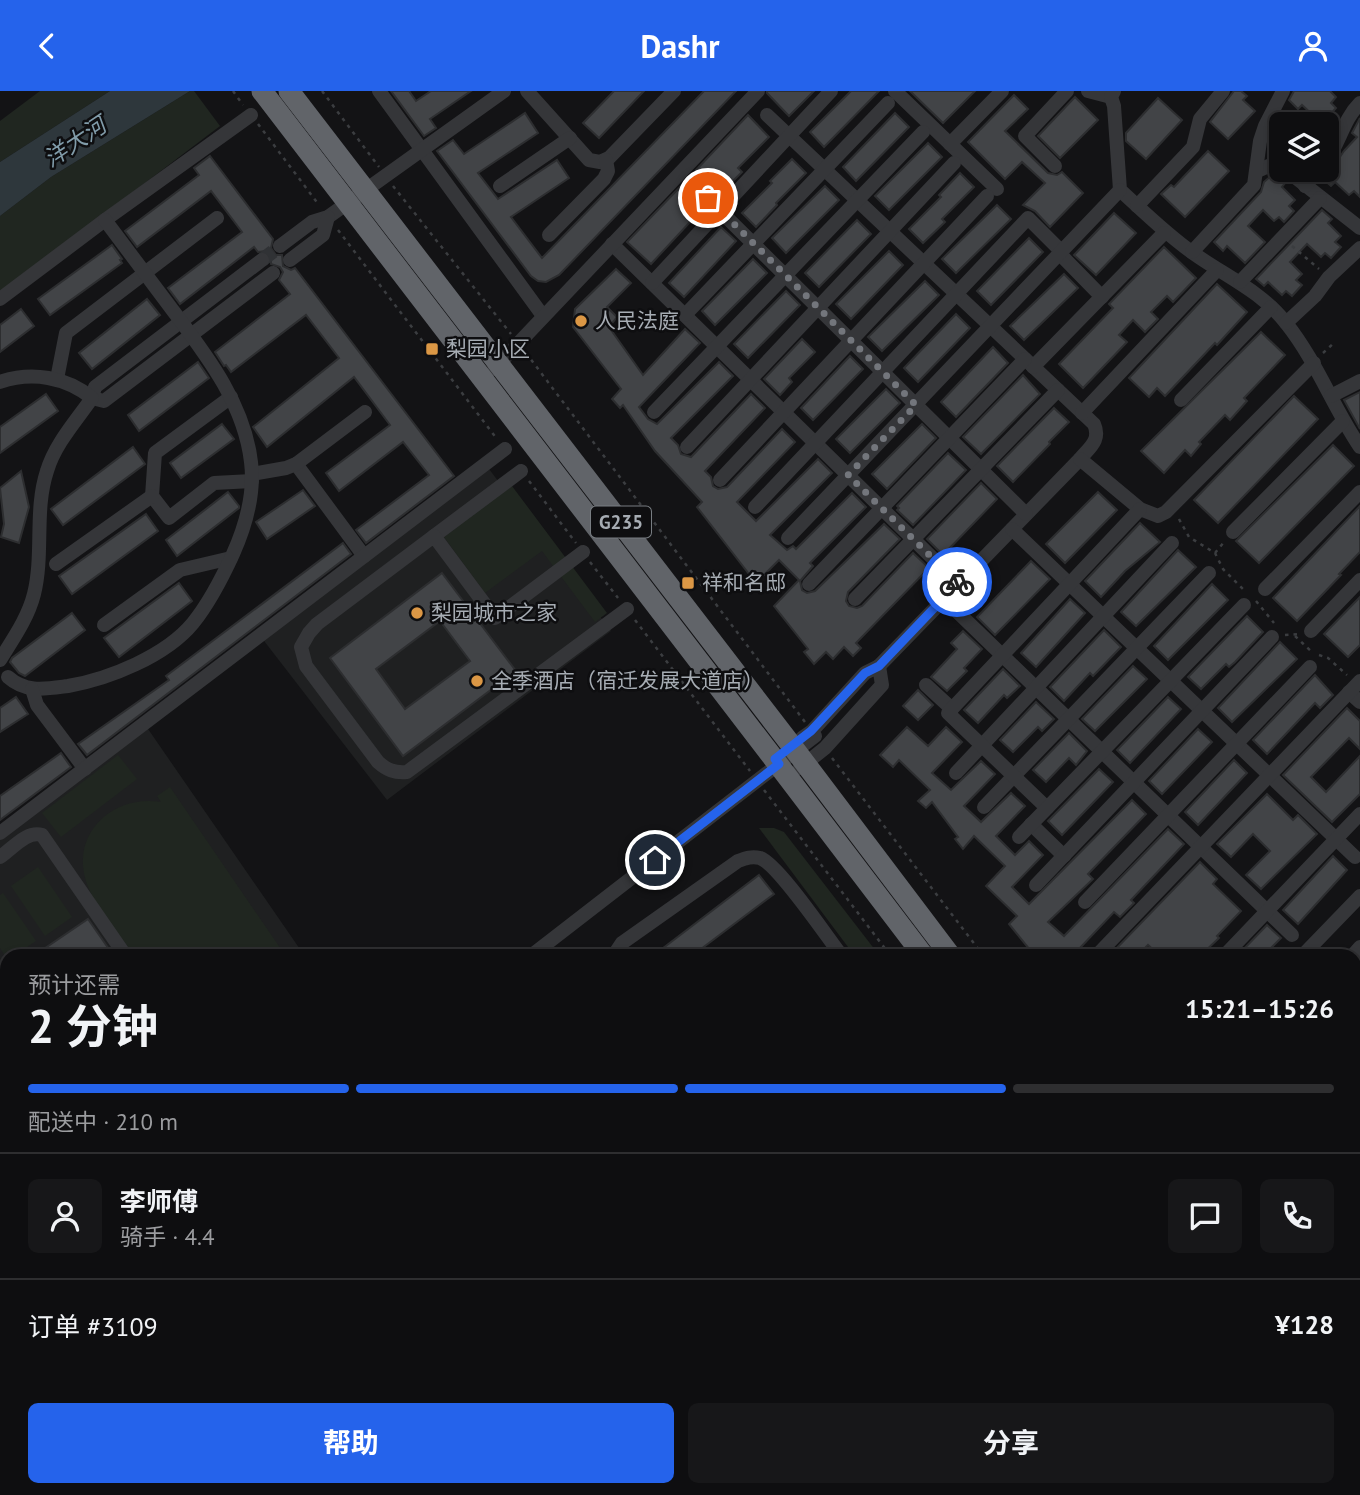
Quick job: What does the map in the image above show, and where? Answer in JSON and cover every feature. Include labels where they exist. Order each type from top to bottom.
[{"type":"highway","name":"G235","points":[[262,91],[499,364],[945,949]]},
{"type":"highway","name":"G235","points":[[289,91],[356,198],[485,380],[918,949]]},
{"type":"street","points":[[379,91],[543,316]]},
{"type":"street","points":[[280,246],[312,222],[328,217],[356,198],[504,91]]},
{"type":"street","points":[[527,91],[589,160],[600,162],[606,160],[674,91]]},
{"type":"street","points":[[485,380],[518,342],[758,91]]},
{"type":"street","points":[[652,283],[831,91]]},
{"type":"street","points":[[950,144],[1002,91]]},
{"type":"street","points":[[1055,166],[1024,136],[1067,91]]},
{"type":"street","points":[[1087,91],[1112,94],[1120,190],[1164,233],[1217,270],[1240,282],[1286,323],[1314,363],[1343,421],[1360,447]]},
{"type":"street","points":[[1137,206],[1193,147],[1200,119],[1223,91]]},
{"type":"street","points":[[1192,252],[1254,185],[1257,153],[1263,133],[1283,91]]},
{"type":"street","points":[[685,315],[892,97],[950,144],[992,193],[720,480]]},
{"type":"street","points":[[1339,140],[1346,121],[1360,103]]},
{"type":"street","points":[[0,299],[251,115]]},
{"type":"street","points":[[540,949],[757,781],[798,753],[865,673],[879,666],[1097,440],[1094,424],[767,115]]},
{"type":"street","points":[[654,412],[923,132]]},
{"type":"street","points":[[500,186],[569,138]]},
{"type":"street","points":[[549,235],[604,179],[608,171],[606,160]]},
{"type":"street","points":[[687,447],[954,163]]},
{"type":"street","points":[[1257,171],[1269,166]]},
{"type":"street","points":[[1301,182],[1359,223]]},
{"type":"street","points":[[1306,186],[1309,182]]},
{"type":"street","points":[[697,188],[1026,515]]},
{"type":"street","points":[[788,538],[1120,190]]},
{"type":"street","points":[[1240,282],[1320,198]]},
{"type":"street","points":[[290,260],[323,235],[328,217]]},
{"type":"street","points":[[57,379],[66,333],[217,218]]},
{"type":"street","points":[[755,507],[1028,218],[1102,297]]},
{"type":"street","points":[[3,675],[16,684],[43,689],[89,682],[126,669],[153,654],[191,625],[209,601],[243,531],[252,492],[251,460],[231,397],[181,321],[105,220]]},
{"type":"street","points":[[809,585],[949,438],[1102,297],[1164,233]]},
{"type":"street","points":[[612,244],[958,583]]},
{"type":"street","points":[[1286,323],[1360,248]]},
{"type":"street","points":[[0,660],[28,613],[35,592],[42,496],[47,471],[56,450],[97,395],[181,321],[262,260]]},
{"type":"street","points":[[1082,413],[1217,270]]},
{"type":"street","points":[[97,395],[191,336],[273,273]]},
{"type":"street","points":[[1181,400],[1271,307]]},
{"type":"street","points":[[1080,459],[1140,509],[1158,516],[1171,508],[1314,363]]},
{"type":"street","points":[[0,382],[26,377],[57,379],[97,395]]},
{"type":"street","points":[[1331,396],[1360,381]]},
{"type":"street","points":[[855,599],[1058,390]]},
{"type":"street","points":[[231,397],[155,453],[152,496],[169,518],[214,483],[252,477],[296,464],[365,412]]},
{"type":"street","points":[[1233,532],[1343,421]]},
{"type":"street","points":[[0,833],[505,449]]},
{"type":"street","points":[[296,464],[365,556]]},
{"type":"street","points":[[521,471],[317,624],[301,647],[306,666],[386,769],[396,773],[407,772],[626,609]]},
{"type":"street","points":[[1265,589],[1360,492]]},
{"type":"street","points":[[56,565],[152,496]]},
{"type":"street","points":[[1047,808],[948,713],[1140,509]]},
{"type":"street","points":[[1012,529],[1355,857]]},
{"type":"street","points":[[434,536],[495,618],[583,552]]},
{"type":"street","points":[[956,773],[1172,543]]},
{"type":"street","points":[[104,625],[180,570],[231,558]]},
{"type":"street","points":[[984,807],[1209,573]]},
{"type":"street","points":[[1311,631],[1360,580]]},
{"type":"street","points":[[944,599],[1292,935]]},
{"type":"street","points":[[1019,837],[1244,605]]},
{"type":"street","points":[[1036,885],[1277,633]]},
{"type":"street","points":[[780,767],[798,753],[825,748],[881,685],[879,666]]},
{"type":"street","points":[[1085,902],[1310,667]]},
{"type":"street","points":[[926,685],[951,709]]},
{"type":"street","points":[[1103,949],[1355,686],[1360,702]]},
{"type":"street","points":[[32,689],[37,705],[85,769]]},
{"type":"street","points":[[1232,949],[1360,814]]},
{"type":"street","points":[[1031,824],[1064,856]]},
{"type":"street","points":[[0,857],[29,835],[42,835],[121,949]]},
{"type":"street","points":[[618,949],[622,943],[738,861],[748,857],[759,857],[775,869],[829,949]]},
{"type":"street","points":[[1309,949],[1360,896]]},
{"type":"path","points":[[233,91],[505,449]]},
{"type":"path","points":[[323,91],[386,177],[518,342],[813,733]]},
{"type":"path","points":[[1283,237],[1329,277]]},
{"type":"path","points":[[1314,363],[1335,341]]},
{"type":"path","points":[[521,471],[885,949]]},
{"type":"path","points":[[1171,508],[1186,528],[1189,537],[1214,553],[1223,569],[1260,604],[1277,633],[1295,636],[1311,631]]},
{"type":"path","points":[[1295,636],[1309,651],[1328,658],[1355,686]]},
{"type":"path","points":[[825,748],[978,949]]},
{"type":"shaded area","points":[[40,91],[110,91],[0,162],[0,121]]},
{"type":"shaded area","points":[[194,91],[220,126],[0,293],[0,216],[51,177]]},
{"type":"shaded area","name":"梨园城市之家","points":[[486,465],[611,631],[387,800],[261,637]]},
{"type":"shaded area","points":[[512,486],[607,613],[595,622],[542,551],[485,593],[444,537]]},
{"type":"shaded area","points":[[146,726],[300,949],[0,949],[0,838]]},
{"type":"shaded area","points":[[118,755],[137,779],[61,837],[42,813]]},
{"type":"shaded area","points":[[170,787],[281,949],[130,949],[90,892],[83,866],[84,849],[99,821],[112,811],[143,801],[161,802],[157,796]]},
{"type":"shaded area","points":[[759,828],[774,828],[784,832],[874,949],[850,949]]},
{"type":"shaded area","points":[[38,867],[72,917],[45,936],[11,886]]},
{"type":"shaded area","points":[[3,893],[36,941],[24,949],[0,948],[0,895]]},
{"type":"water","name":"洋大河","points":[[110,91],[190,91],[51,177],[0,216],[0,162]]},
{"type":"building","points":[[391,91],[409,91],[416,101],[431,91],[471,91],[430,119],[436,128],[424,136]]},
{"type":"building","points":[[614,91],[644,91],[599,138],[583,123]]},
{"type":"building","points":[[704,91],[736,91],[559,275],[546,282],[531,276],[437,151],[453,140],[464,154],[525,113],[538,133],[478,173],[498,199],[557,160],[569,178],[511,217],[542,258]]},
{"type":"building","points":[[767,91],[814,91],[789,116]]},
{"type":"building","points":[[851,91],[879,91],[824,147],[810,132]]},
{"type":"building","points":[[910,91],[975,91],[943,123]]},
{"type":"building","points":[[1234,91],[1241,91],[1247,96],[1243,100],[1255,111],[1228,139],[1210,122]]},
{"type":"building","points":[[1294,91],[1330,91],[1336,97],[1331,103],[1336,108],[1332,112],[1310,112],[1302,105],[1298,109],[1289,100]]},
{"type":"building","points":[[1014,95],[1028,109],[1005,131],[1048,173],[1057,175],[1062,172],[1083,193],[1050,227],[1035,211],[1023,205],[1045,183],[1022,162],[1005,179],[968,142]]},
{"type":"building","points":[[1075,97],[1098,120],[1060,158],[1038,136]]},
{"type":"building","points":[[1158,98],[1182,120],[1146,159],[1126,141],[1126,133]]},
{"type":"building","points":[[895,113],[909,127],[856,181],[843,167]]},
{"type":"building","points":[[748,115],[769,137],[738,168],[742,172],[720,194],[696,170]]},
{"type":"building","points":[[1360,118],[1360,197],[1354,191],[1349,195],[1335,182],[1339,182],[1339,158],[1357,137],[1352,133]]},
{"type":"building","points":[[928,143],[942,157],[889,210],[875,196]]},
{"type":"building","points":[[1208,151],[1229,171],[1185,217],[1161,194],[1171,185],[1174,187]]},
{"type":"building","points":[[210,156],[273,239],[271,248],[276,255],[282,255],[283,266],[291,270],[295,268],[454,476],[366,543],[356,530],[429,475],[403,442],[339,491],[326,473],[390,425],[354,377],[267,447],[253,427],[339,358],[306,315],[231,372],[215,352],[290,294],[279,280],[283,272],[280,267],[271,264],[271,258],[266,251],[258,252],[254,247],[180,304],[168,288],[242,232],[211,191],[137,247],[125,231],[199,175],[194,168]]},
{"type":"building","points":[[792,159],[806,173],[756,227],[742,213]]},
{"type":"building","points":[[960,173],[974,187],[942,219],[945,222],[923,243],[909,229],[941,197],[939,195]]},
{"type":"building","points":[[1269,178],[1269,182],[1284,182],[1282,187],[1295,200],[1289,206],[1294,211],[1284,222],[1279,217],[1274,221],[1263,210],[1248,226],[1265,242],[1245,263],[1227,246],[1223,251],[1214,242],[1261,192],[1264,182]]},
{"type":"building","points":[[825,186],[839,200],[786,253],[772,238]]},
{"type":"building","points":[[680,187],[703,208],[651,264],[627,242]]},
{"type":"building","points":[[997,205],[1011,219],[956,273],[942,259]]},
{"type":"building","points":[[1322,210],[1332,219],[1328,223],[1341,236],[1335,242],[1341,247],[1331,258],[1325,253],[1321,257],[1307,244],[1290,262],[1302,274],[1296,280],[1302,285],[1292,296],[1286,291],[1282,295],[1268,282],[1264,286],[1256,279]]},
{"type":"building","points":[[1114,213],[1136,233],[1096,275],[1074,255]]},
{"type":"building","points":[[857,220],[871,234],[819,287],[805,273]]},
{"type":"building","points":[[721,227],[736,241],[684,297],[669,283]]},
{"type":"building","points":[[1029,238],[1043,252],[991,305],[977,291]]},
{"type":"building","points":[[112,245],[122,263],[50,315],[38,299]]},
{"type":"building","points":[[1164,247],[1196,278],[1173,302],[1167,296],[1151,312],[1158,319],[1145,332],[1133,320],[1119,335],[1127,342],[1083,388],[1059,364],[1113,308],[1109,304]]},
{"type":"building","points":[[889,251],[903,265],[851,319],[836,304]]},
{"type":"building","points":[[753,259],[767,273],[715,325],[702,311]]},
{"type":"building","points":[[616,269],[631,283],[607,307],[617,317],[609,327],[643,375],[685,329],[700,343],[639,407],[648,419],[657,424],[719,362],[733,376],[671,438],[678,445],[681,454],[691,457],[751,394],[765,408],[705,471],[711,477],[713,486],[718,489],[727,487],[782,429],[795,442],[737,502],[756,521],[818,459],[832,473],[770,535],[787,550],[793,546],[796,549],[852,493],[866,507],[810,563],[813,566],[800,581],[802,590],[807,593],[815,591],[884,524],[900,539],[848,592],[846,601],[849,606],[862,606],[913,553],[929,568],[856,643],[861,648],[853,656],[844,647],[833,659],[826,652],[814,664],[804,652],[808,649],[774,606],[799,580],[779,560],[756,583],[697,507],[702,502],[655,451],[623,405],[620,408],[612,399],[621,389],[573,327],[575,309]]},
{"type":"building","points":[[1064,274],[1078,288],[1024,340],[1010,326]]},
{"type":"building","points":[[925,281],[939,295],[882,351],[868,337]]},
{"type":"building","points":[[1217,284],[1247,312],[1165,396],[1157,388],[1149,397],[1129,378]]},
{"type":"building","points":[[786,291],[800,305],[748,358],[734,344]]},
{"type":"building","points":[[147,299],[160,315],[92,369],[79,353]]},
{"type":"building","points":[[21,309],[34,326],[0,352],[0,325]]},
{"type":"building","points":[[956,314],[970,328],[918,382],[904,368]]},
{"type":"building","points":[[1261,332],[1285,355],[1244,398],[1247,401],[1230,420],[1225,415],[1199,442],[1201,444],[1191,456],[1185,450],[1164,473],[1141,451]]},
{"type":"building","points":[[802,339],[815,352],[789,378],[792,382],[780,395],[764,379]]},
{"type":"building","points":[[993,347],[1008,363],[956,417],[941,402]]},
{"type":"building","points":[[850,356],[863,369],[813,420],[801,408]]},
{"type":"building","points":[[198,362],[209,378],[139,431],[128,415]]},
{"type":"building","points":[[1023,375],[1040,394],[981,454],[963,437]]},
{"type":"building","points":[[886,389],[900,403],[850,453],[836,439]]},
{"type":"building","points":[[1360,392],[1360,429],[1344,400]]},
{"type":"building","points":[[46,394],[58,411],[0,453],[0,427]]},
{"type":"building","points":[[1294,396],[1318,419],[1218,523],[1194,500]]},
{"type":"building","points":[[1054,408],[1069,422],[1013,482],[997,466]]},
{"type":"building","points":[[222,424],[234,439],[181,478],[170,463]]},
{"type":"building","points":[[922,424],[936,438],[887,489],[872,474]]},
{"type":"building","points":[[1333,445],[1354,466],[1259,563],[1236,541]]},
{"type":"building","points":[[133,447],[145,464],[63,525],[51,509]]},
{"type":"building","points":[[948,453],[966,470],[913,525],[897,510],[897,506]]},
{"type":"building","points":[[21,471],[29,507],[19,543],[1,537],[4,524],[0,488]]},
{"type":"building","points":[[981,483],[997,499],[943,555],[927,539]]},
{"type":"building","points":[[303,490],[315,506],[267,539],[256,522]]},
{"type":"building","points":[[228,492],[239,508],[177,556],[166,540]]},
{"type":"building","points":[[1098,492],[1117,510],[1065,563],[1046,544]]},
{"type":"building","points":[[1360,506],[1360,552],[1297,621],[1273,598]]},
{"type":"building","points":[[146,514],[158,531],[72,594],[59,576]]},
{"type":"building","points":[[1140,523],[1160,542],[1125,571],[1101,597],[1085,581]]},
{"type":"building","points":[[343,543],[351,554],[87,755],[78,744],[169,680],[166,676]]},
{"type":"building","points":[[1178,550],[1196,567],[1136,626],[1121,612]]},
{"type":"building","points":[[1031,561],[1050,579],[995,635],[977,617]]},
{"type":"building","points":[[442,573],[516,671],[403,756],[330,658]],"holes":[[[440,621],[470,661],[405,709],[376,669]]]},
{"type":"building","points":[[179,583],[192,601],[119,657],[104,638]]},
{"type":"building","points":[[1212,584],[1228,600],[1168,660],[1154,646]]},
{"type":"building","points":[[1360,597],[1360,645],[1348,657],[1324,634]]},
{"type":"building","points":[[1070,599],[1085,613],[1036,667],[1021,653]]},
{"type":"building","points":[[72,613],[85,630],[25,676],[19,673],[10,662],[12,658]]},
{"type":"building","points":[[1247,616],[1263,632],[1235,662],[1229,667],[1226,664],[1201,689],[1188,677]]},
{"type":"building","points":[[1104,630],[1121,647],[1093,676],[1090,673],[1064,701],[1050,687]]},
{"type":"building","points":[[963,631],[982,649],[964,668],[967,671],[947,691],[931,677],[957,649],[951,643]]},
{"type":"building","points":[[1280,642],[1297,659],[1232,722],[1218,708]]},
{"type":"building","points":[[1133,666],[1147,679],[1095,731],[1082,719]]},
{"type":"building","points":[[1003,669],[1020,686],[1007,698],[1004,695],[978,723],[964,710]]},
{"type":"building","points":[[1315,675],[1333,695],[1320,708],[1315,703],[1267,754],[1253,740]]},
{"type":"building","points":[[918,690],[933,705],[918,720],[903,706]]},
{"type":"building","points":[[16,697],[28,714],[0,732],[0,708]]},
{"type":"building","points":[[1168,697],[1181,709],[1130,763],[1117,750]]},
{"type":"building","points":[[1036,702],[1054,719],[1042,731],[1038,727],[1013,752],[1000,740]]},
{"type":"building","points":[[1347,708],[1360,721],[1360,749],[1349,738],[1311,777],[1326,792],[1360,756],[1360,794],[1332,822],[1283,775]]},
{"type":"building","points":[[907,727],[928,746],[946,727],[962,742],[932,773],[951,790],[981,761],[995,774],[964,806],[981,822],[1011,793],[1025,806],[996,836],[1015,855],[1029,841],[1043,855],[1012,887],[1029,904],[1132,800],[1146,814],[1088,874],[1093,879],[1048,922],[1064,936],[1168,829],[1184,844],[1131,900],[1134,903],[1120,917],[1114,912],[1079,949],[1029,949],[1009,924],[1017,916],[986,886],[1005,866],[974,836],[963,849],[955,839],[958,837],[932,802],[926,808],[918,801],[930,790],[899,760],[893,767],[880,755]]},
{"type":"building","points":[[1198,729],[1212,742],[1162,794],[1149,781]]},
{"type":"building","points":[[1069,733],[1087,751],[1076,765],[1069,758],[1046,782],[1033,770]]},
{"type":"building","points":[[61,753],[71,767],[0,820],[0,796]]},
{"type":"building","points":[[1234,760],[1247,773],[1198,825],[1185,812]]},
{"type":"building","points":[[1099,769],[1113,782],[1062,835],[1048,821]]},
{"type":"building","points":[[1267,794],[1293,820],[1298,815],[1317,834],[1261,889],[1246,875],[1270,851],[1253,834],[1231,857],[1217,844]]},
{"type":"building","points":[[1333,856],[1347,870],[1298,924],[1283,910]]},
{"type":"building","points":[[1200,862],[1217,879],[1213,884],[1241,911],[1207,949],[1152,949],[1148,945],[1144,949],[1116,949]]},
{"type":"building","points":[[759,875],[774,894],[701,949],[662,949]]},
{"type":"building","points":[[88,919],[109,949],[44,949]]},
{"type":"building","points":[[1267,925],[1281,938],[1270,949],[1244,949]]},
{"type":"tunnel","points":[[262,260],[280,246]]},
{"type":"way so far","points":[[708,198],[916,405],[848,475],[957,582]]},
{"type":"place","name":"人民法庭","points":[[581,321]]},
{"type":"place","name":"梨园小区","points":[[432,349]]},
{"type":"place","name":"祥和名邸","points":[[688,583]]},
{"type":"place","name":"梨园城市之家","points":[[417,613]]},
{"type":"place","name":"全季酒店（宿迁发展大道店）","points":[[477,681]]},
{"type":"route","points":[[655,860],[779,764],[775,759],[811,731],[865,673],[879,666],[957,582]]}]
